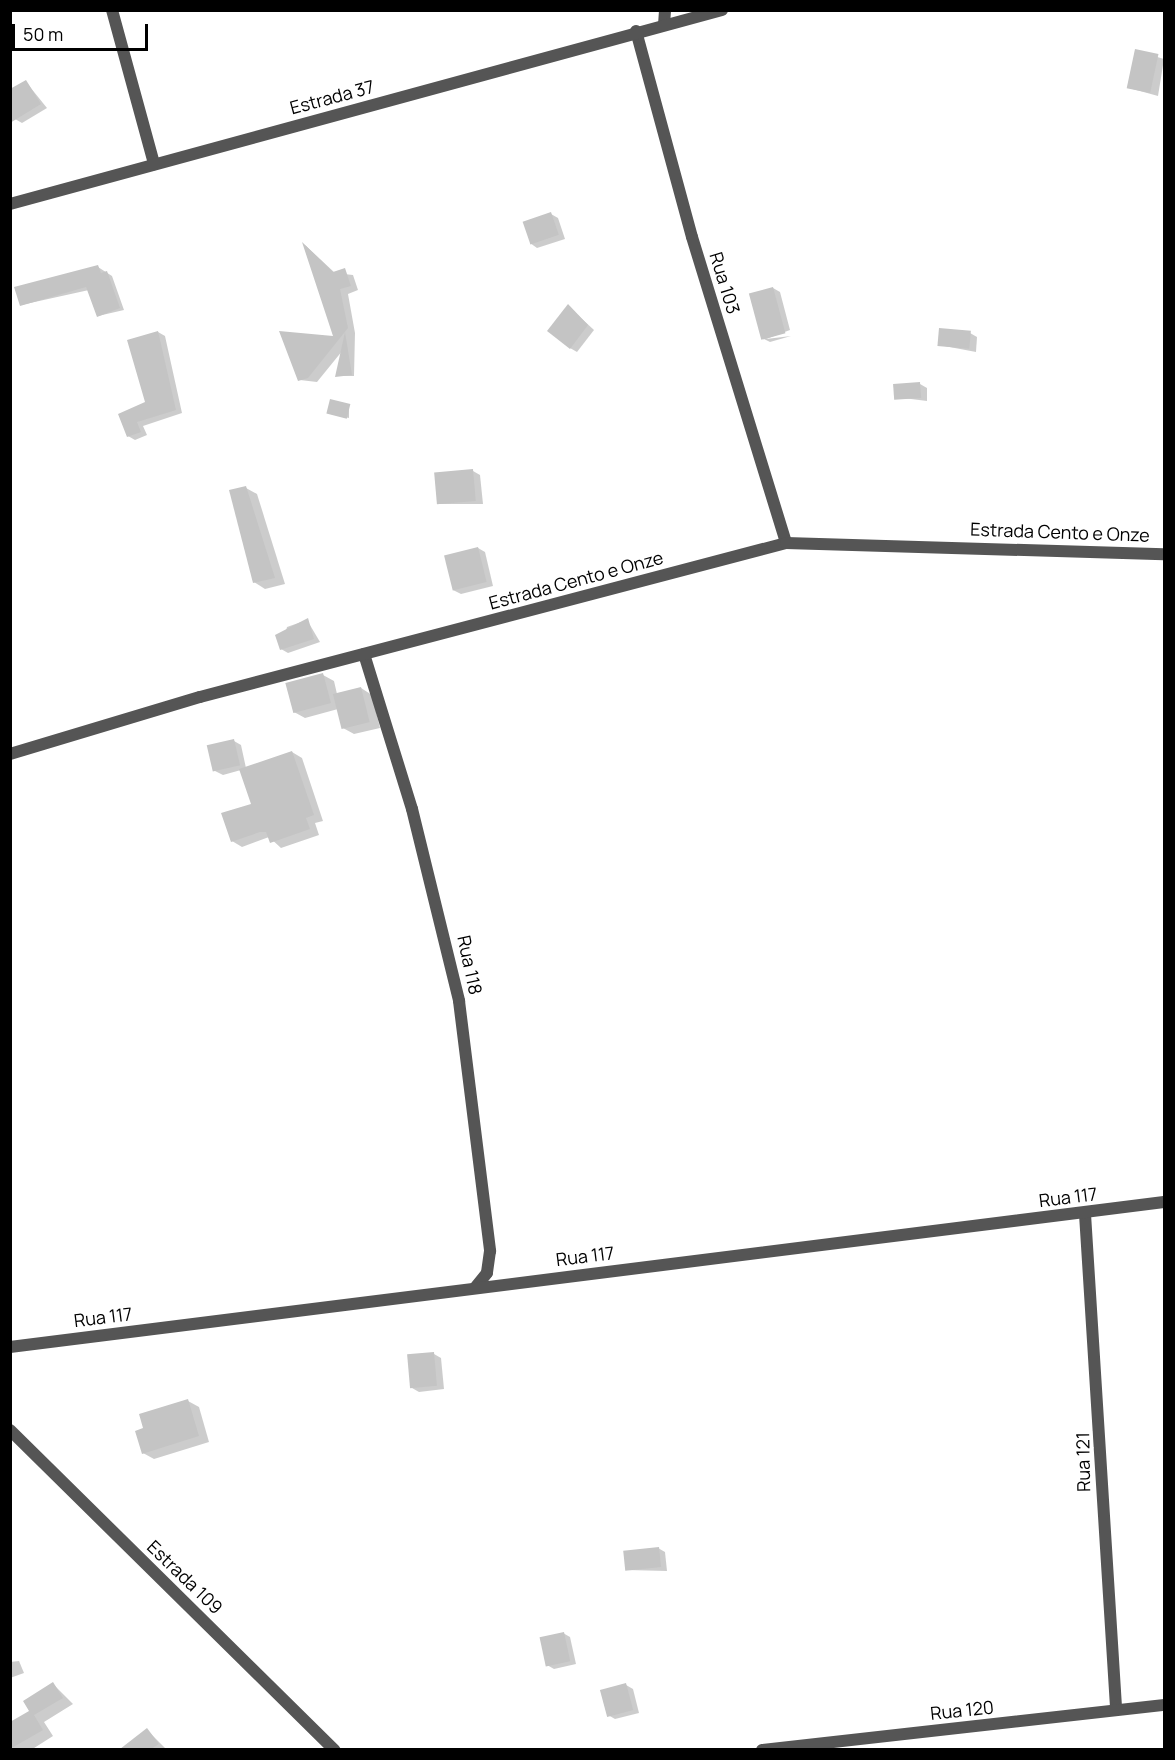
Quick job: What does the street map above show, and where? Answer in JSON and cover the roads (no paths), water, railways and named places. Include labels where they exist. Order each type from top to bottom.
[{"type":"street","points":[[112,10],[154,164]]},
{"type":"street","points":[[664,25],[665,10]]},
{"type":"street","name":"Estrada 37","points":[[10,204],[722,10]]},
{"type":"street","name":"Rua 103","points":[[636,32],[688,227],[786,543]]},
{"type":"street","name":"Estrada Cento e Onze","points":[[10,754],[364,654],[786,543],[1164,554]]},
{"type":"street","name":"Rua 118","points":[[364,654],[424,853],[459,1000],[490,1251],[487,1273],[475,1288]]},
{"type":"street","name":"Rua 117","points":[[10,1347],[1085,1214],[1164,1202]]},
{"type":"street","name":"Rua 121","points":[[1085,1214],[1116,1709]]},
{"type":"street","name":"Estrada 109","points":[[10,1430],[335,1749]]},
{"type":"street","name":"Rua 120","points":[[762,1749],[1164,1705]]}]
